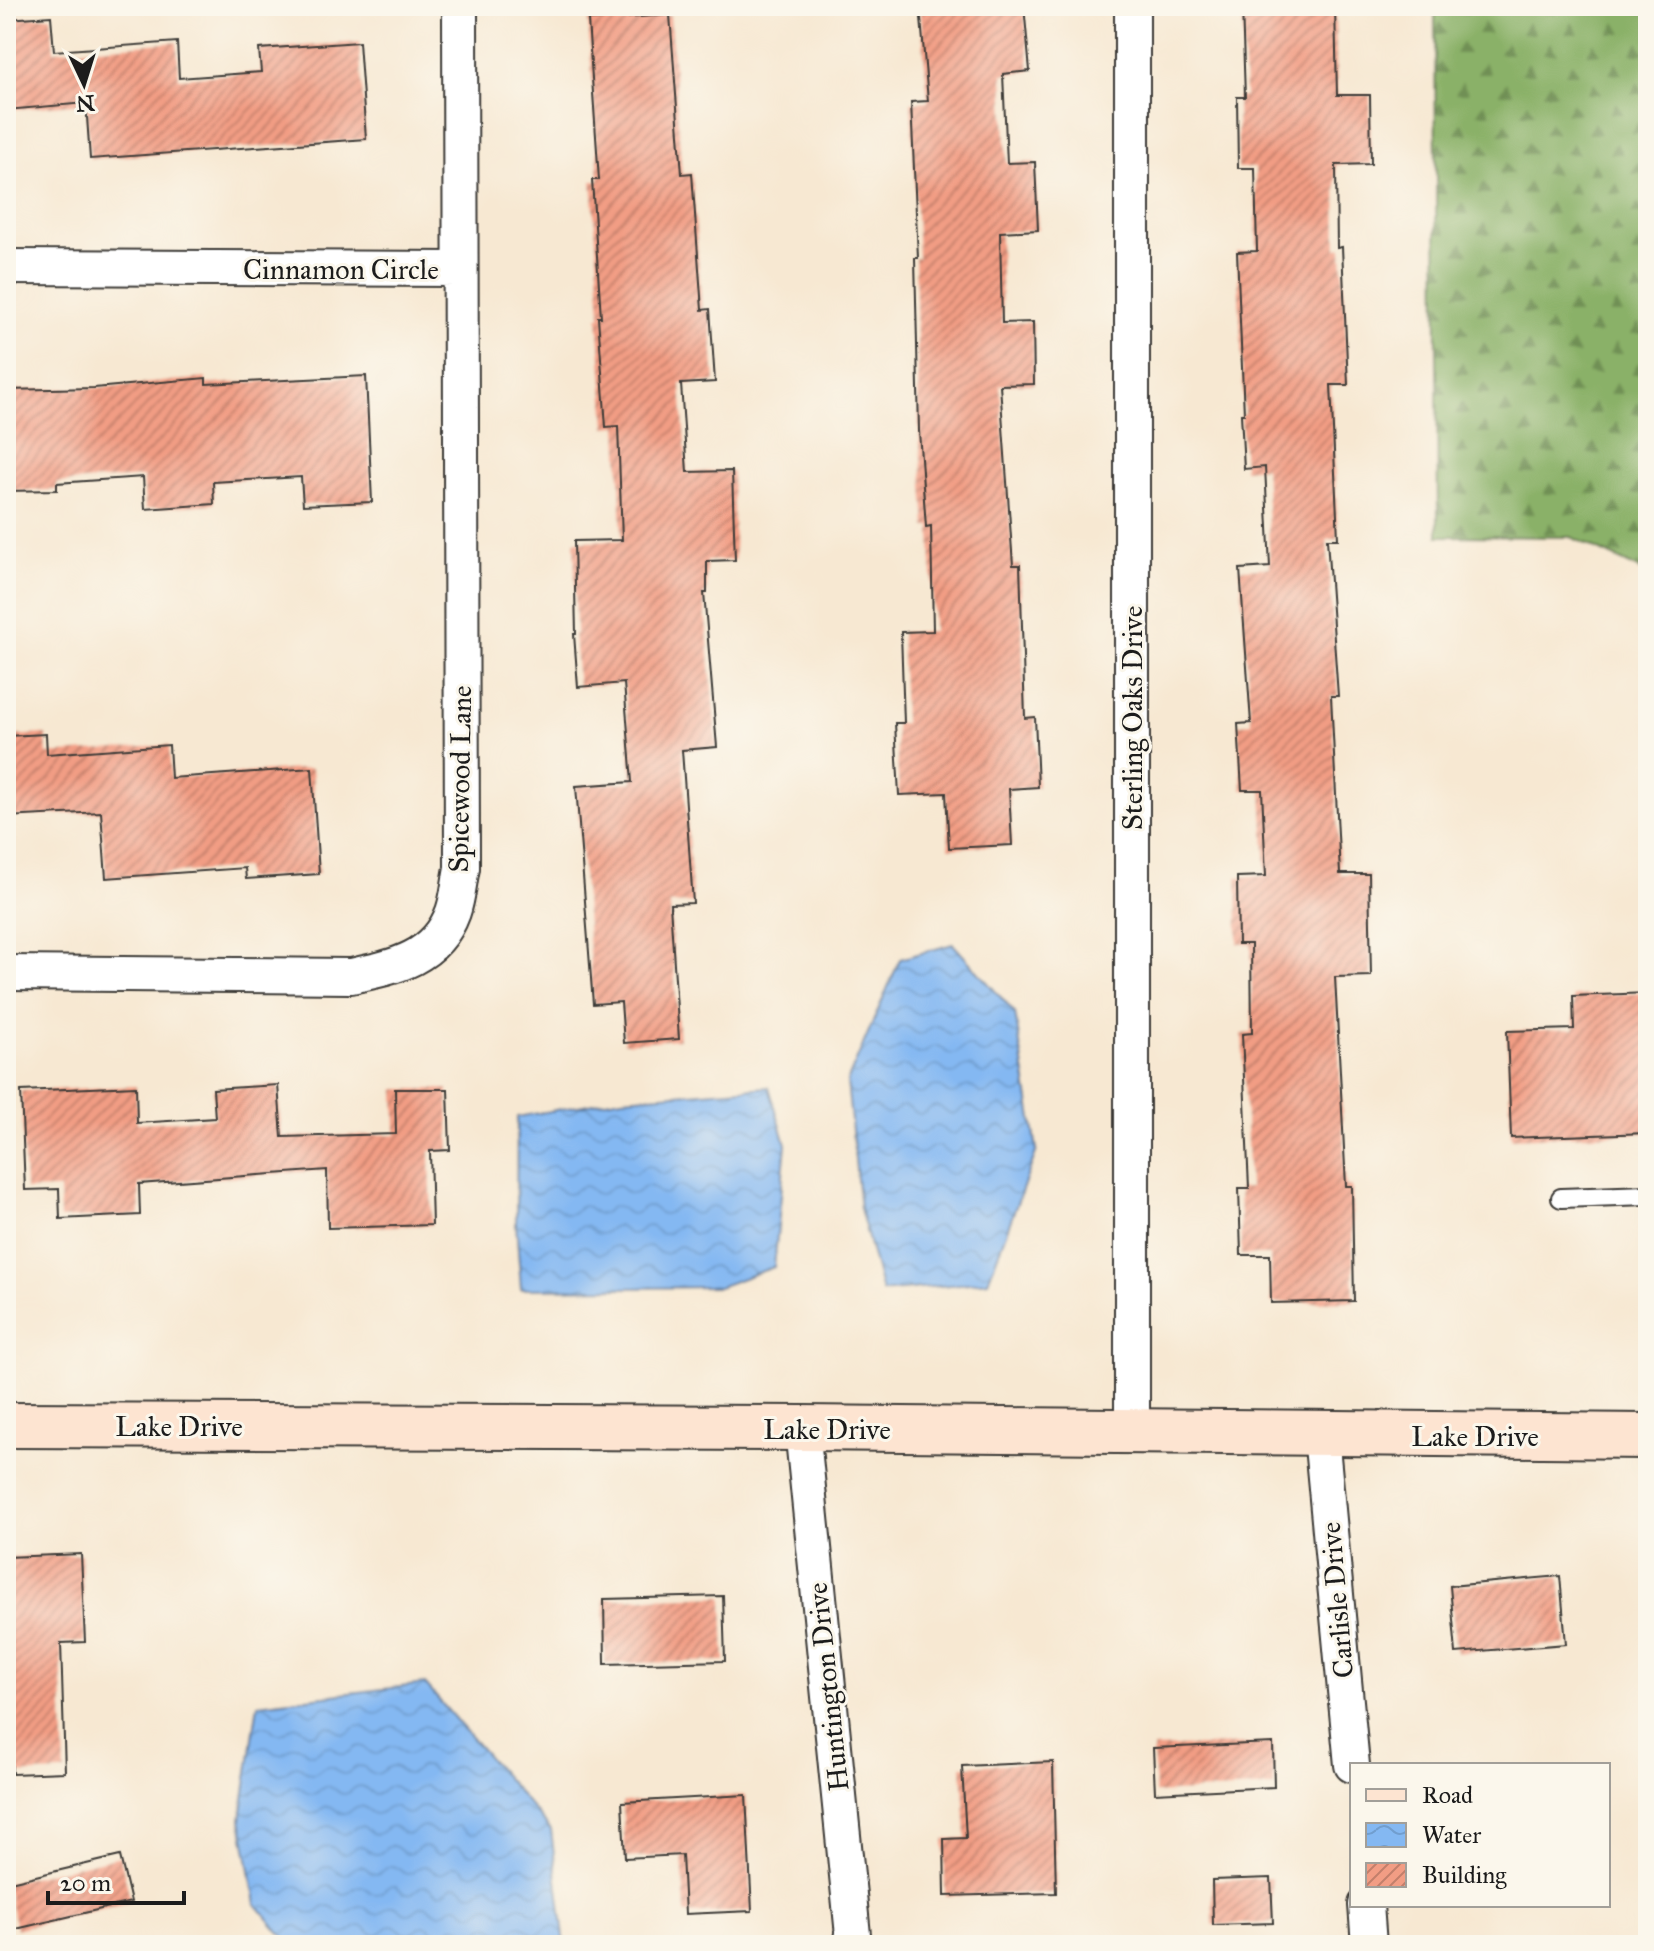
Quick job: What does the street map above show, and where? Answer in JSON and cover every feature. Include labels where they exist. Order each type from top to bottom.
[{"type":"street","name":"Cinnamon Circle","points":[[6,267],[460,269],[460,6]]},
{"type":"street","name":"Sterling Oaks Drive","points":[[1132,6],[1132,1431]]},
{"type":"street","name":"Spicewood Lane","points":[[6,973],[351,976],[399,966],[431,948],[452,914],[462,868],[460,269]]},
{"type":"street","name":"Lake Drive","points":[[6,1425],[1648,1436]]},
{"type":"street","name":"Huntington Drive","points":[[802,1428],[854,1945]]},
{"type":"street","name":"Carlisle Drive","points":[[1321,1435],[1352,1763]]},
{"type":"street","points":[[1366,1907],[1369,1945]]},
{"type":"lane","points":[[1561,1198],[1648,1195]]},
{"type":"green space","points":[[1435,6],[1648,6],[1648,571],[1571,537],[1438,536]]},
{"type":"water","points":[[953,944],[1015,1013],[1037,1150],[988,1281],[882,1292],[860,1208],[847,1082],[900,959]]},
{"type":"water","points":[[769,1087],[786,1144],[774,1267],[718,1287],[521,1289],[516,1224],[517,1117],[622,1098]]},
{"type":"water","points":[[425,1684],[551,1830],[565,1945],[290,1945],[256,1904],[241,1819],[258,1704]]},
{"type":"building","points":[[920,6],[1024,6],[1030,71],[1003,74],[1007,163],[1035,162],[1038,230],[1000,232],[1002,323],[1033,322],[1034,384],[1000,385],[1013,565],[1020,565],[1025,718],[1035,717],[1038,787],[1009,789],[1012,845],[949,848],[946,793],[899,795],[895,723],[904,723],[901,632],[933,631],[931,526],[926,527],[919,431],[915,258],[918,258],[911,102],[928,101]]},
{"type":"building","points":[[1242,6],[1335,6],[1337,95],[1370,95],[1371,164],[1336,165],[1337,248],[1342,247],[1348,385],[1331,385],[1338,539],[1327,539],[1338,696],[1331,696],[1340,874],[1369,874],[1371,976],[1335,977],[1346,1186],[1352,1186],[1354,1301],[1271,1303],[1270,1255],[1241,1255],[1239,1188],[1249,1188],[1242,1034],[1252,1033],[1251,944],[1238,944],[1237,877],[1266,876],[1262,790],[1242,790],[1238,724],[1251,723],[1240,569],[1270,567],[1265,467],[1244,469],[1241,414],[1244,414],[1237,252],[1257,251],[1255,168],[1238,168],[1237,97],[1245,97]]},
{"type":"building","points":[[670,15],[682,174],[692,173],[702,310],[710,309],[715,382],[681,384],[687,472],[732,471],[735,560],[707,561],[707,593],[704,593],[717,747],[682,750],[693,903],[670,904],[679,1039],[624,1043],[621,1002],[593,1004],[576,786],[632,782],[624,683],[578,687],[574,634],[574,541],[622,540],[618,426],[606,427],[598,317],[601,317],[592,180],[599,180],[588,20]]},
{"type":"building","points":[[51,16],[54,51],[177,42],[179,78],[261,72],[259,49],[359,42],[366,139],[90,159],[86,103],[6,110],[6,19]]},
{"type":"building","points":[[366,376],[372,502],[303,505],[301,477],[213,482],[214,504],[145,509],[143,477],[57,483],[57,490],[6,491],[6,390],[94,388],[206,378],[206,384]]},
{"type":"building","points":[[46,734],[47,754],[169,745],[171,778],[312,768],[319,874],[246,879],[245,868],[106,878],[101,812],[6,817],[6,736]]},
{"type":"building","points":[[1648,993],[1648,1133],[1511,1138],[1507,1031],[1574,1029],[1573,996]]},
{"type":"building","points":[[278,1085],[282,1137],[396,1134],[395,1089],[448,1089],[450,1150],[430,1151],[432,1225],[328,1228],[327,1170],[139,1184],[140,1215],[60,1219],[59,1189],[25,1190],[21,1091],[136,1086],[137,1123],[215,1118],[213,1089]]},
{"type":"building","points":[[81,1554],[85,1642],[61,1643],[65,1772],[12,1774],[6,1557]]},
{"type":"building","points":[[1560,1576],[1566,1644],[1456,1653],[1450,1586]]},
{"type":"building","points":[[723,1596],[725,1661],[605,1664],[604,1599]]},
{"type":"building","points":[[1273,1743],[1274,1787],[1155,1793],[1153,1748]]},
{"type":"building","points":[[1053,1762],[1056,1893],[945,1896],[944,1839],[966,1838],[962,1766]]},
{"type":"building","points":[[746,1795],[752,1911],[685,1914],[682,1855],[625,1858],[622,1802]]},
{"type":"building","points":[[120,1856],[131,1902],[16,1929],[6,1883]]},
{"type":"building","points":[[1271,1878],[1273,1923],[1213,1925],[1212,1880]]}]
